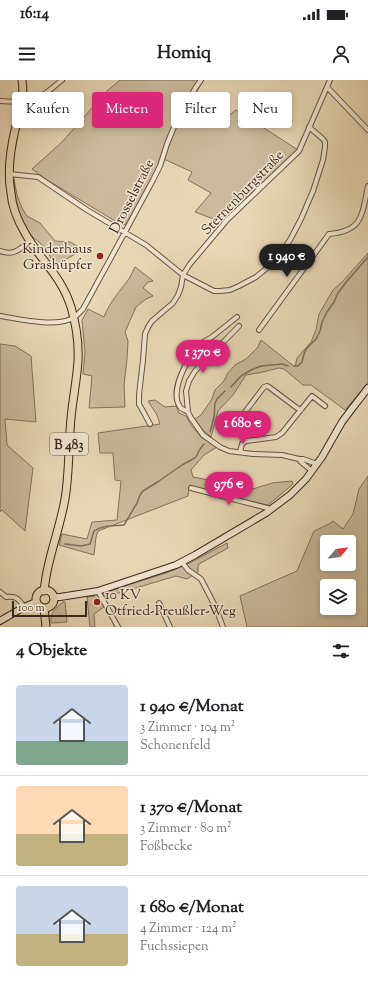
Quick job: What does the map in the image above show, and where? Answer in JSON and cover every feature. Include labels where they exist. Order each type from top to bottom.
[{"type":"main road","name":"B 483","points":[[22,80],[23,92]]},
{"type":"main road","name":"B 483","points":[[15,128],[10,153],[9,174],[10,194],[14,209],[20,224],[30,241],[52,270],[67,295],[74,318],[77,338],[78,361],[71,416],[69,464],[66,489],[58,534],[48,566],[44,591],[38,594],[36,602]]},
{"type":"main road","points":[[53,597],[98,591],[164,570],[182,562],[272,509],[290,495],[305,480],[317,464],[342,422],[368,388]]},
{"type":"main road","points":[[0,621],[36,602],[39,606],[47,608],[53,602],[53,597],[50,592],[44,591]]},
{"type":"main road","points":[[44,608],[46,627]]},
{"type":"street","points":[[45,92],[62,80]]},
{"type":"street","name":"Drosselstraße","points":[[74,318],[83,309],[125,232],[160,166],[176,122],[201,80]]},
{"type":"street","name":"Sternenburgstraße","points":[[150,424],[139,404],[145,334],[148,327],[152,321],[173,303],[179,291],[183,275],[190,264],[227,220],[299,150],[330,80]]},
{"type":"street","points":[[327,88],[368,130]]},
{"type":"street","points":[[0,101],[12,102]]},
{"type":"street","points":[[9,174],[38,177],[87,210],[146,246],[183,275],[214,291],[230,290],[256,277],[278,257],[290,240],[301,219],[313,191],[323,160],[325,142],[309,127]]},
{"type":"street","points":[[259,330],[329,234],[344,232],[350,229],[361,218],[368,186]]},
{"type":"street","points":[[0,251],[10,253],[16,252],[30,241]]},
{"type":"street","points":[[0,316],[46,322],[74,318]]},
{"type":"street","points":[[202,363],[192,353],[200,344],[212,338],[237,317]]},
{"type":"street","points":[[239,326],[195,370],[189,381],[186,390],[188,412],[191,418],[203,435],[229,451],[282,455],[307,460],[317,464]]},
{"type":"street","points":[[188,412],[180,408],[177,399],[177,389],[182,371],[189,359]]},
{"type":"street","points":[[233,428],[264,387],[267,386],[301,410]]},
{"type":"street","points":[[240,452],[242,444],[246,441],[276,437],[282,433],[312,396],[325,406]]},
{"type":"street","points":[[299,459],[312,471]]},
{"type":"street","points":[[191,488],[272,509]]},
{"type":"street","points":[[182,562],[188,570],[201,579],[223,627]]},
{"type":"street","points":[[98,591],[118,627]]},
{"type":"street","points":[[0,592],[6,598],[12,597],[18,599],[24,607]]},
{"type":"street","points":[[159,603],[170,627]]},
{"type":"shaded area","points":[[120,80],[204,80],[196,92],[171,92],[171,128],[230,128],[230,115],[236,110],[238,111],[238,128],[264,128],[298,150],[224,223],[195,212],[211,193],[188,180],[192,172],[164,159],[126,224],[123,225],[44,178],[32,169],[62,142],[74,128],[84,128],[84,117],[92,108],[92,128],[163,128],[163,92],[106,92]]},
{"type":"shaded area","points":[[14,179],[17,195],[27,216],[40,223],[55,241],[70,242],[79,247],[75,254],[55,266],[50,256],[40,243],[32,237],[23,222],[16,201]]},
{"type":"shaded area","points":[[368,253],[368,383],[345,410],[311,385],[303,385],[284,369],[279,368],[246,375],[233,395],[218,411],[211,437],[202,429],[195,419],[201,415],[212,399],[215,390],[224,381],[228,373],[235,365],[246,359],[258,347],[261,340],[295,367],[297,358],[311,342],[316,330],[319,314],[333,290]]},
{"type":"shaded area","points":[[135,267],[153,281],[148,282],[143,288],[153,296],[146,299],[136,307],[125,332],[128,341],[124,385],[125,407],[89,408],[92,376],[83,374],[85,352],[82,320],[88,309],[104,317],[112,302],[129,279]]},
{"type":"shaded area","points":[[0,344],[15,346],[31,356],[36,422],[5,419],[7,445],[33,468],[25,531],[2,510],[0,512]]},
{"type":"shaded area","points":[[155,400],[165,407],[176,406],[179,413],[186,416],[201,437],[217,447],[204,455],[191,470],[193,477],[253,489],[272,483],[292,481],[293,484],[268,505],[189,487],[188,496],[98,531],[94,555],[59,545],[62,534],[87,539],[92,522],[117,520],[121,481],[115,480],[113,453],[100,453],[98,433],[160,424],[157,415],[148,401]]},
{"type":"shaded area","points":[[368,476],[368,627],[247,627],[240,596],[297,571],[314,531],[333,521],[343,529],[353,514],[359,489]]},
{"type":"shaded area","points":[[227,543],[228,548],[199,564],[198,572],[187,579],[176,576],[102,598],[101,601],[104,607],[94,614],[95,627],[90,627],[87,597],[94,596],[96,598],[105,593],[174,570]]},
{"type":"shaded area","points":[[63,602],[65,602],[67,622],[51,623],[51,616]]},
{"type":"waterway","points":[[294,366],[298,366],[302,362],[306,349],[316,339],[322,322],[338,293],[368,257]]},
{"type":"waterway","points":[[231,387],[241,376],[261,366],[282,364],[288,366]]},
{"type":"waterway","points":[[210,432],[214,417],[215,403],[225,391]]},
{"type":"waterway","points":[[65,544],[81,546],[90,544],[94,531],[97,529],[108,526],[124,525],[143,491],[196,457],[204,444]]},
{"type":"place","name":"Kinderhaus Grashüpfer","points":[[100,256]]},
{"type":"place","name":"10 KV Otfried-Preußler-Weg","points":[[97,602]]}]
